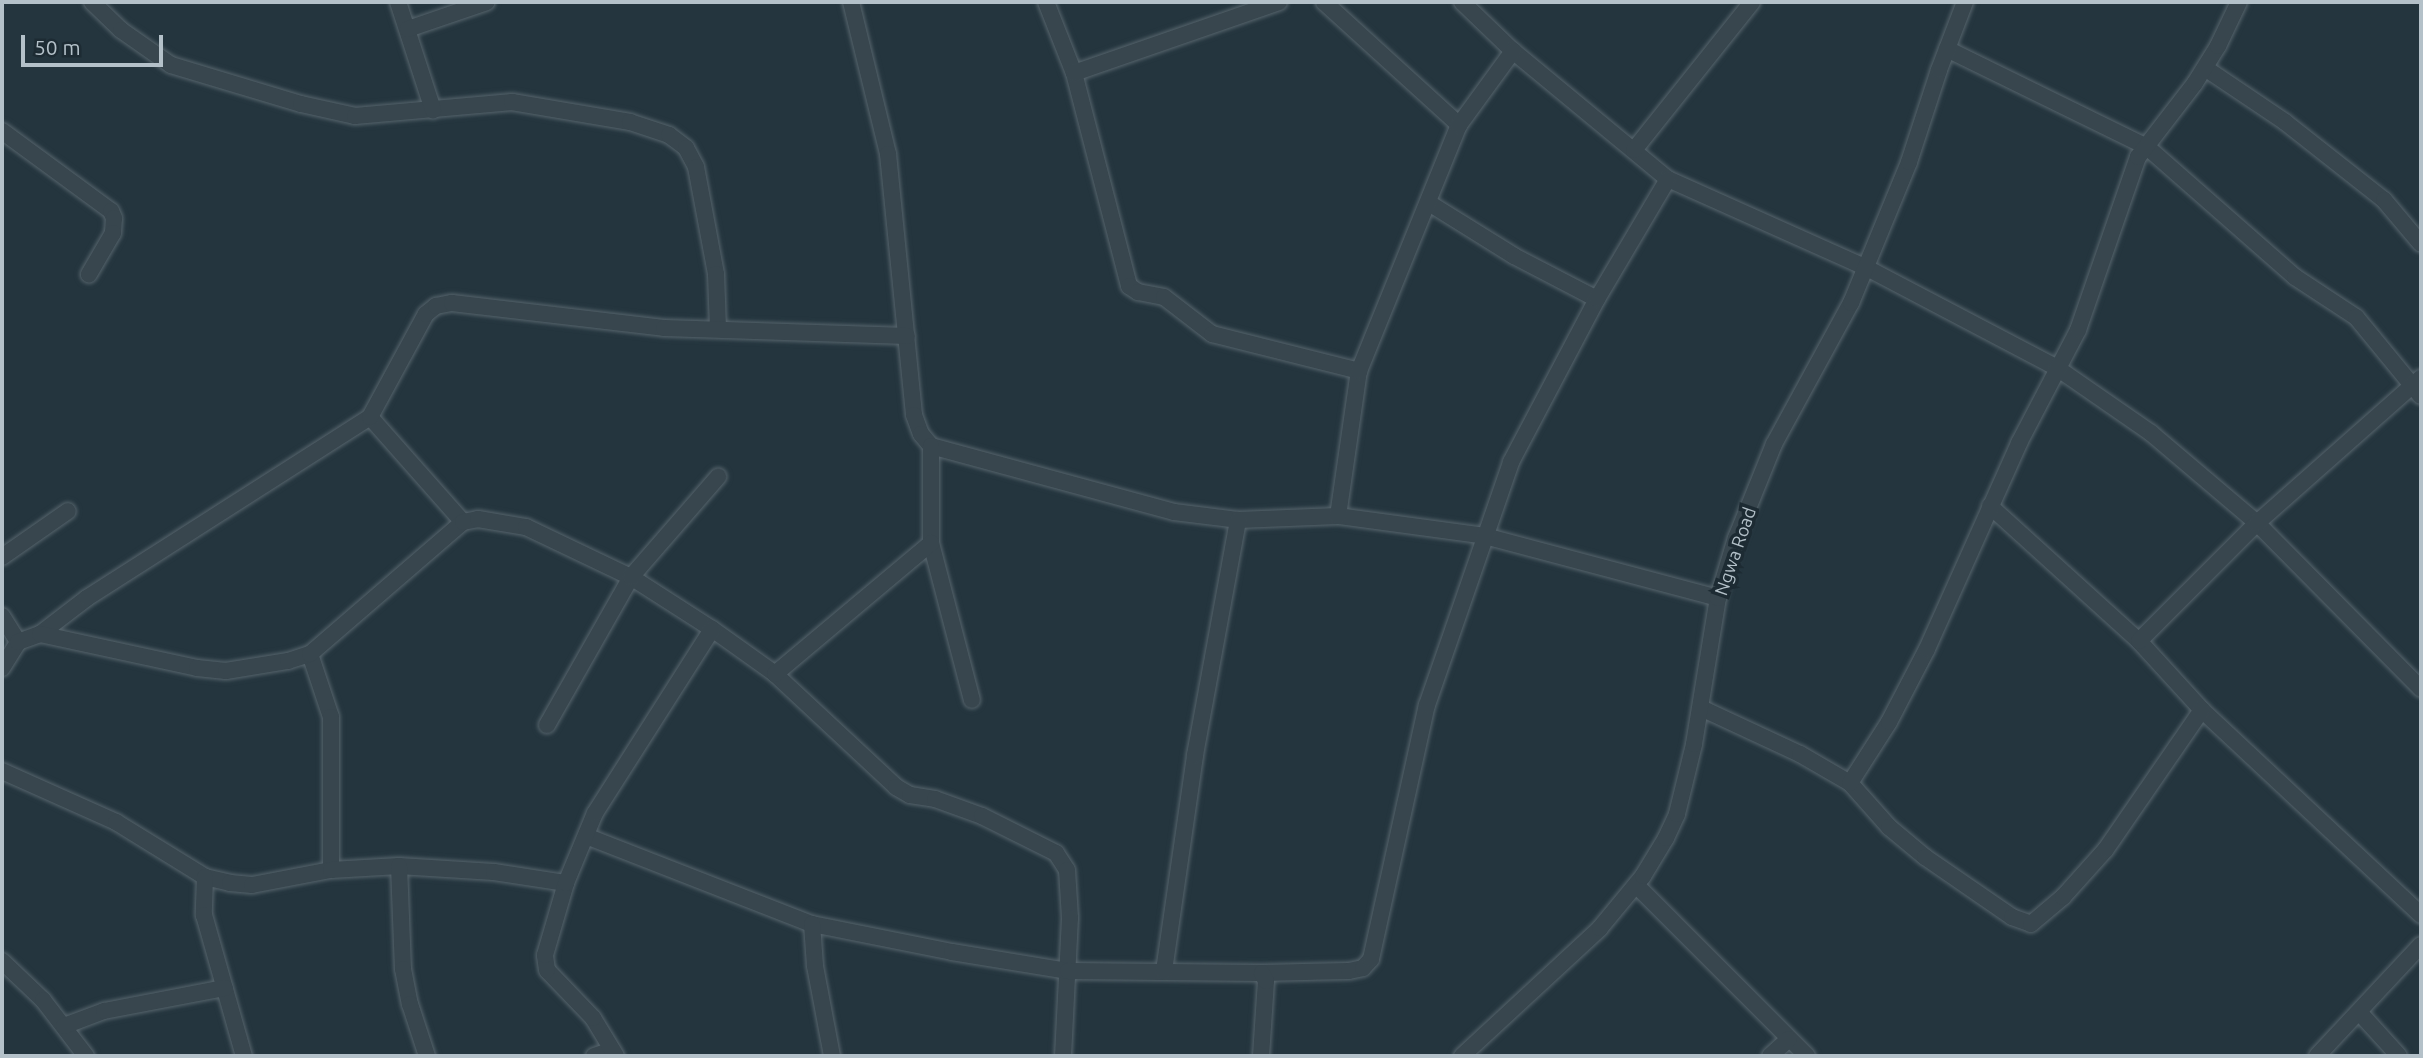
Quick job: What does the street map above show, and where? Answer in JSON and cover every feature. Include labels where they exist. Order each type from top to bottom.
[{"type":"street","points":[[92,2],[121,30],[171,65],[355,116],[512,103],[630,122],[669,135],[685,148],[696,167],[716,274],[718,329]]},
{"type":"street","points":[[398,2],[433,110]]},
{"type":"street","points":[[408,29],[487,2]]},
{"type":"street","points":[[851,2],[888,154],[914,415],[921,434],[931,446],[1174,512],[1238,520],[1338,516],[1485,536],[1718,598]]},
{"type":"street","points":[[1046,2],[1074,73],[1129,286],[1138,292],[1164,298],[1212,334],[1359,371]]},
{"type":"street","points":[[1074,73],[1279,2]]},
{"type":"street","points":[[1324,2],[1459,125]]},
{"type":"street","points":[[1462,2],[1513,51],[1668,179],[1865,267],[2057,368],[2190,462],[2257,523],[2421,689]]},
{"type":"street","points":[[1634,149],[1752,2]]},
{"type":"street","name":"Ngwa Road","points":[[1462,1056],[1600,928],[1636,885],[1666,838],[1677,814],[1700,708],[1718,598],[1736,538],[1774,444],[1851,303],[1909,162],[1965,2]]},
{"type":"street","points":[[1850,783],[1889,722],[1927,649],[1990,506],[2078,330],[2132,174],[2147,147],[2205,68],[2239,2]]},
{"type":"street","points":[[1947,49],[2147,147],[2295,277],[2356,317],[2419,386],[2257,523],[2139,641]]},
{"type":"street","points":[[1338,516],[1359,371],[1459,125],[1513,51]]},
{"type":"street","points":[[2205,68],[2285,122],[2384,200],[2421,244]]},
{"type":"street","points":[[2,131],[111,211],[114,218],[113,233],[89,274]]},
{"type":"street","points":[[586,836],[812,924],[952,952],[1068,971],[1262,973],[1349,971],[1363,968],[1371,959],[1427,705],[1511,462],[1597,299],[1668,179]]},
{"type":"street","points":[[1429,203],[1514,256],[1597,299]]},
{"type":"street","points":[[2,668],[18,642],[40,634],[87,598],[370,417],[426,314],[436,306],[452,303],[664,328],[907,336]]},
{"type":"street","points":[[370,417],[463,522]]},
{"type":"street","points":[[931,446],[931,543],[972,700]]},
{"type":"street","points":[[547,725],[631,577],[718,477]]},
{"type":"street","points":[[1990,506],[2139,641],[2202,710],[2421,915]]},
{"type":"street","points":[[2,558],[68,511]]},
{"type":"street","points":[[40,634],[197,668],[226,671],[288,661],[310,654],[463,522],[478,519],[526,527],[631,577],[712,629],[775,674],[896,787],[909,795],[935,799],[982,816],[1056,853],[1067,870],[1068,880],[1068,971],[1063,1056]]},
{"type":"street","points":[[1164,971],[1195,755],[1238,520]]},
{"type":"street","points":[[775,674],[931,543]]},
{"type":"street","points":[[2,616],[18,642]]},
{"type":"street","points":[[594,1056],[614,1053],[593,1018],[547,970],[545,955],[566,883],[595,813],[712,629]]},
{"type":"street","points":[[310,654],[331,716],[331,870]]},
{"type":"street","points":[[1700,708],[1800,754],[1850,783],[1889,827],[1925,857],[2012,917],[2031,924],[2063,897],[2106,849],[2202,710]]},
{"type":"street","points":[[2,771],[116,822],[205,877],[252,885],[331,870],[399,866],[494,872],[566,883]]},
{"type":"street","points":[[399,866],[403,969],[410,1004],[427,1056]]},
{"type":"street","points":[[205,877],[204,915],[244,1056]]},
{"type":"street","points":[[1636,885],[1807,1056]]},
{"type":"street","points":[[812,924],[815,966],[832,1056]]},
{"type":"street","points":[[2317,1056],[2421,945]]},
{"type":"street","points":[[2,961],[43,1000],[86,1056]]},
{"type":"street","points":[[1261,1056],[1266,981],[1262,973]]},
{"type":"street","points":[[64,1026],[104,1011],[225,988]]},
{"type":"street","points":[[2359,1012],[2399,1056]]},
{"type":"street","points":[[1770,1056],[1789,1039]]}]
